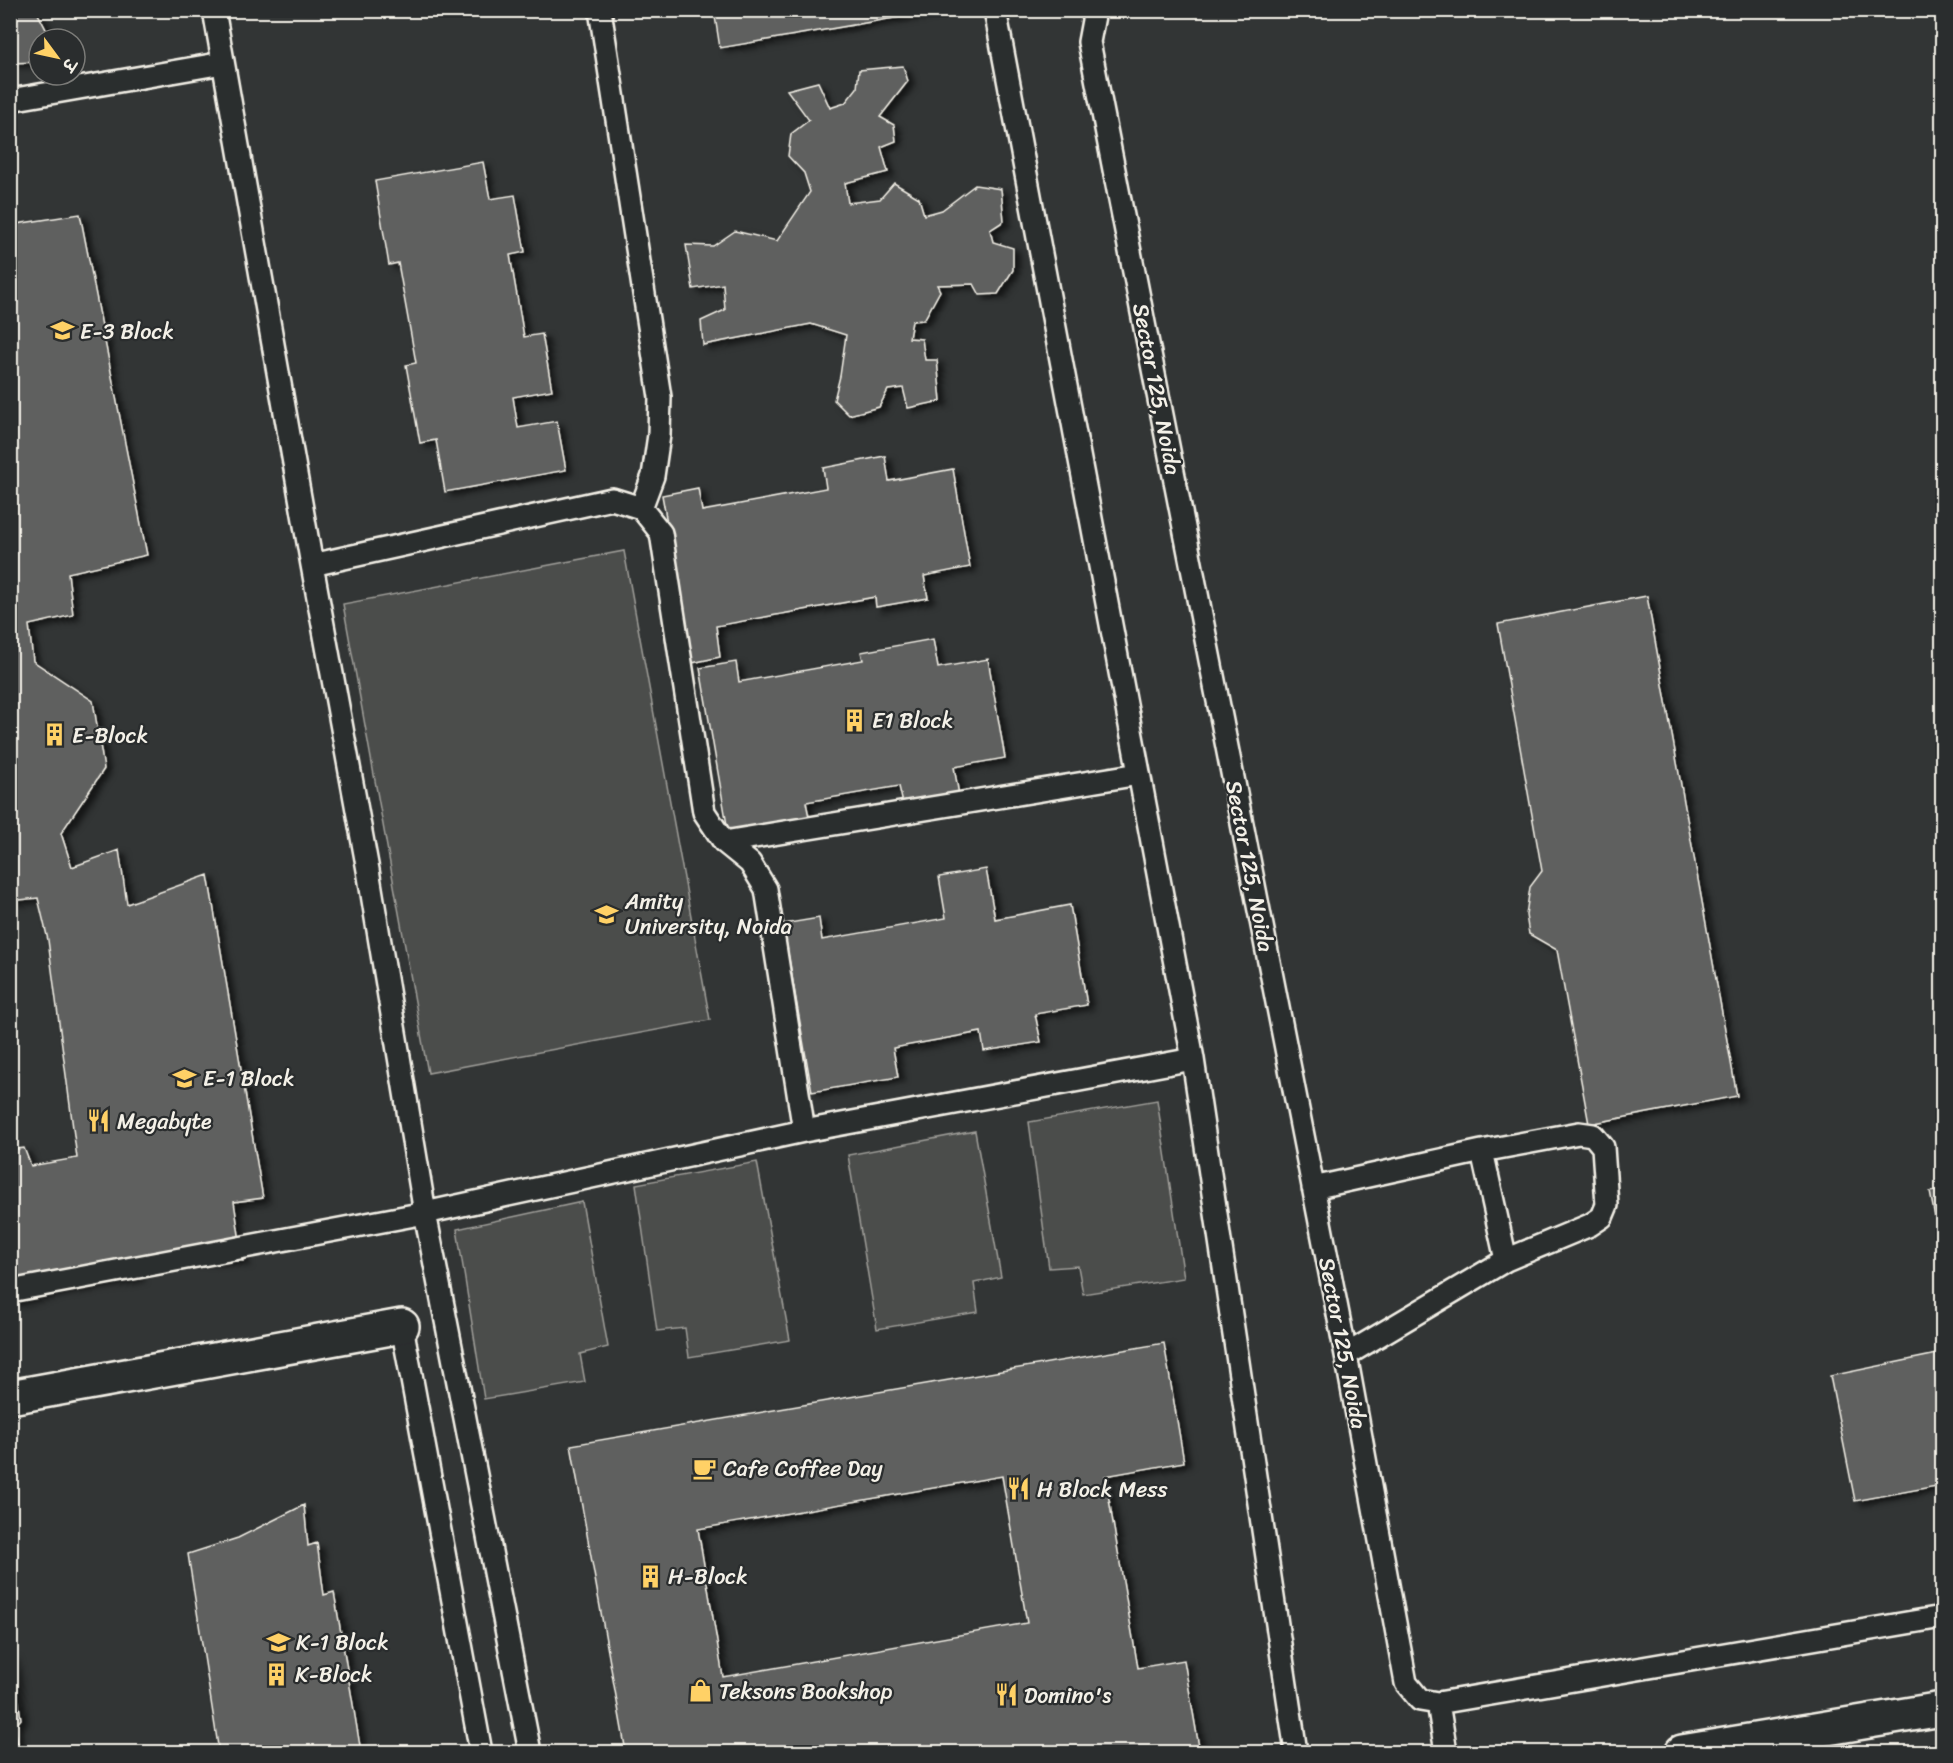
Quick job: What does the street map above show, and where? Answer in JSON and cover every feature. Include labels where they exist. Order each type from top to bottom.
[{"type":"street","points":[[10,1397],[402,1326]]},
{"type":"street","points":[[1682,1752],[1942,1709]]},
{"type":"lane","points":[[214,10],[368,870],[425,1213],[530,1752]]},
{"type":"lane","points":[[600,10],[660,397],[659,435],[653,476],[641,508]]},
{"type":"lane","points":[[995,10],[1192,1059],[1296,1752]]},
{"type":"lane","name":"Sector 125, Noida","points":[[1095,10],[1089,42],[1346,1355],[1406,1683],[1420,1700],[1438,1704]]},
{"type":"lane","points":[[10,100],[223,63]]},
{"type":"lane","points":[[312,566],[612,499],[641,508],[661,533],[704,812],[724,842],[750,863],[766,889],[804,1131]]},
{"type":"lane","points":[[724,842],[1139,774]]},
{"type":"lane","points":[[10,1291],[425,1213],[804,1131],[1192,1059]]},
{"type":"lane","points":[[1313,1188],[1482,1151],[1579,1133],[1593,1135],[1603,1147],[1607,1205],[1602,1216],[1590,1225],[1506,1260],[1346,1355]]},
{"type":"lane","points":[[1482,1151],[1506,1260]]},
{"type":"lane","points":[[402,1326],[481,1752]]},
{"type":"lane","points":[[1446,1752],[1438,1704],[1942,1617]]},
{"type":"shaded area","points":[[624,551],[710,1020],[428,1073],[343,604]]},
{"type":"shaded area","points":[[1157,1100],[1184,1278],[1083,1294],[1078,1266],[1049,1268],[1029,1122]]},
{"type":"shaded area","points":[[975,1131],[1001,1277],[974,1283],[978,1312],[877,1329],[848,1155]]},
{"type":"shaded area","points":[[757,1162],[790,1340],[689,1357],[685,1328],[657,1331],[636,1184]]},
{"type":"shaded area","points":[[582,1202],[608,1347],[580,1354],[585,1382],[484,1399],[457,1229]]},
{"type":"building","points":[[10,10],[36,10],[45,27],[27,27],[27,62],[10,63]]},
{"type":"building","points":[[714,10],[934,10],[934,11],[720,48]]},
{"type":"building","points":[[903,66],[908,81],[880,117],[894,125],[896,141],[881,147],[888,172],[845,183],[848,203],[880,199],[894,183],[919,198],[924,215],[942,210],[975,185],[1001,189],[1004,221],[990,230],[993,242],[1013,248],[1013,270],[998,294],[980,295],[974,284],[937,285],[940,291],[924,320],[912,321],[909,338],[922,339],[925,360],[937,360],[941,401],[908,408],[903,388],[888,390],[879,407],[849,415],[834,400],[846,335],[811,324],[703,345],[701,321],[725,310],[723,284],[693,289],[686,245],[713,246],[735,231],[777,241],[810,192],[804,173],[788,156],[791,134],[809,120],[787,90],[818,82],[830,108],[845,103],[857,88],[859,70]]},
{"type":"building","points":[[483,162],[490,199],[515,195],[525,252],[510,255],[524,337],[542,334],[552,390],[513,397],[518,428],[557,421],[566,470],[445,492],[436,440],[420,443],[406,365],[416,363],[398,263],[389,265],[375,181]]},
{"type":"building","name":"E-Block","points":[[80,214],[147,555],[68,573],[73,615],[29,625],[33,661],[93,701],[104,769],[61,833],[72,867],[119,850],[127,904],[208,875],[263,1198],[234,1202],[243,1261],[135,1257],[138,1277],[62,1290],[10,1302],[10,1150],[24,1148],[31,1166],[77,1158],[48,940],[38,898],[10,901],[10,225]]},
{"type":"building","points":[[885,456],[889,481],[953,469],[970,567],[924,576],[928,598],[876,607],[875,597],[716,626],[720,657],[692,663],[662,495],[698,488],[702,511],[826,488],[823,468]]},
{"type":"building","points":[[1647,596],[1737,1096],[1589,1124],[1557,950],[1529,934],[1526,915],[1530,887],[1542,871],[1498,624]]},
{"type":"building","name":"E1 Block","points":[[933,639],[938,668],[988,659],[1005,758],[954,767],[959,795],[903,804],[899,786],[806,802],[809,817],[728,831],[700,668],[736,662],[739,682],[863,660],[861,652]]},
{"type":"building","points":[[986,869],[995,919],[1070,905],[1087,1005],[1035,1014],[1041,1042],[984,1051],[981,1032],[893,1048],[898,1077],[812,1092],[783,924],[819,918],[822,940],[946,918],[939,877]]},
{"type":"building","points":[[1942,1189],[1942,1252],[1930,1192]]},
{"type":"building","name":"H-Block","points":[[1164,1343],[1184,1462],[1105,1476],[1138,1668],[1184,1660],[1199,1747],[1168,1752],[626,1752],[571,1445]],"holes":[[[1002,1476],[1027,1623],[723,1677],[698,1529]]]},
{"type":"building","points":[[1942,1353],[1942,1485],[1855,1501],[1830,1376]]},
{"type":"building","name":"K-Block","points":[[304,1505],[308,1546],[317,1543],[324,1595],[334,1592],[361,1752],[219,1752],[188,1554],[238,1538]]},
{"type":"building","points":[[10,1657],[12,1657],[21,1719],[15,1726],[19,1752],[10,1752]]},
{"type":"place","name":"E-3 Block","points":[[62,331]]},
{"type":"place","name":"E1 Block","points":[[854,720]]},
{"type":"place","name":"E-Block","points":[[54,735]]},
{"type":"place","name":"Amity University, Noida","points":[[607,914]]},
{"type":"place","name":"E-1 Block","points":[[185,1078]]},
{"type":"place","name":"Megabyte","points":[[99,1121]]},
{"type":"place","name":"Cafe Coffee Day","points":[[705,1468]]},
{"type":"place","name":"H Block Mess","points":[[1019,1489]]},
{"type":"place","name":"H-Block","points":[[650,1576]]},
{"type":"place","name":"K-1 Block","points":[[278,1642]]},
{"type":"place","name":"K-Block","points":[[277,1674]]},
{"type":"place","name":"Teksons Bookshop","points":[[701,1691]]},
{"type":"place","name":"Domino's","points":[[1006,1695]]}]
